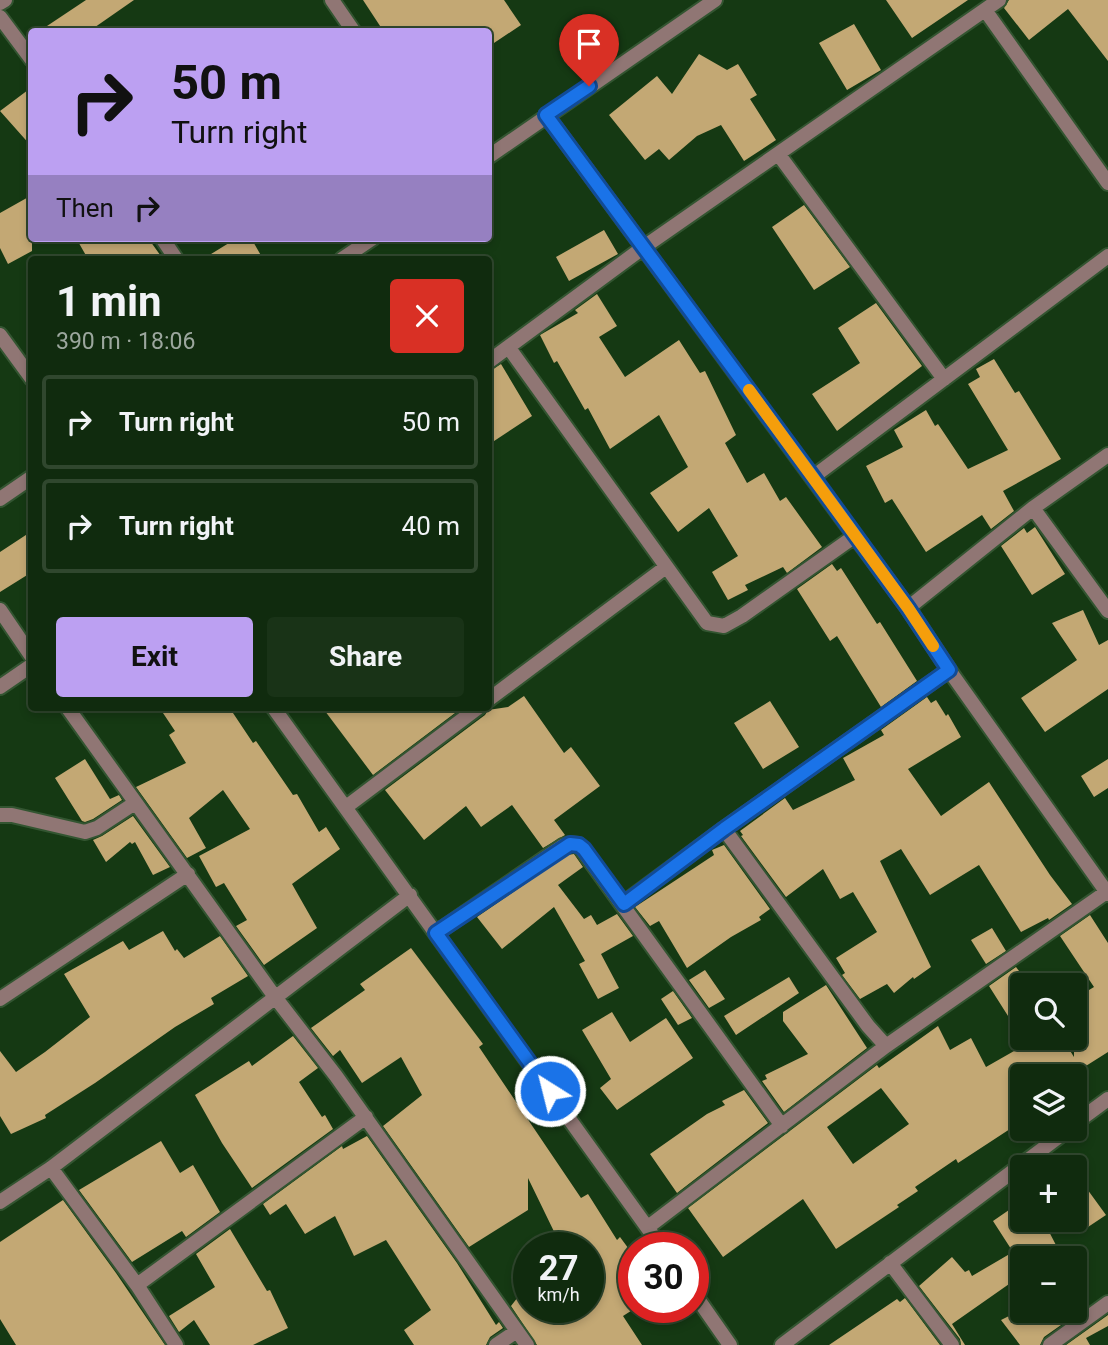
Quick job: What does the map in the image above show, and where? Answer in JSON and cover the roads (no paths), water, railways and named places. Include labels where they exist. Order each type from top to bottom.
[{"type":"street","points":[[0,4],[5,0]]},
{"type":"street","points":[[332,0],[351,28]]},
{"type":"street","points":[[492,154],[715,0]]},
{"type":"street","points":[[492,359],[644,247],[999,0]]},
{"type":"street","points":[[985,10],[1108,183]]},
{"type":"street","points":[[0,17],[28,55]]},
{"type":"street","points":[[546,115],[908,608],[1107,892],[886,1046],[648,1227]]},
{"type":"street","points":[[779,155],[944,379]]},
{"type":"street","points":[[346,256],[367,242]]},
{"type":"street","points":[[813,477],[1108,256]]},
{"type":"street","points":[[0,335],[28,374]]},
{"type":"street","points":[[509,348],[707,623],[724,626],[855,536]]},
{"type":"street","points":[[908,608],[1033,508],[1108,454]]},
{"type":"street","points":[[0,499],[28,480]]},
{"type":"street","points":[[1033,508],[1108,611]]},
{"type":"street","points":[[492,697],[666,567]]},
{"type":"street","points":[[0,610],[28,651]]},
{"type":"street","points":[[0,687],[28,668]]},
{"type":"street","points":[[624,904],[724,829],[949,670]]},
{"type":"street","points":[[70,711],[275,997],[366,1117],[527,1345]]},
{"type":"street","points":[[276,711],[651,1232]]},
{"type":"street","points":[[346,807],[475,711]]},
{"type":"street","points":[[0,815],[85,832],[97,828],[135,803]]},
{"type":"street","points":[[724,829],[868,1026],[886,1046]]},
{"type":"street","points":[[436,933],[570,844],[579,845],[782,1126]]},
{"type":"street","points":[[0,999],[188,874]]},
{"type":"street","points":[[0,1202],[51,1168],[410,895]]},
{"type":"street","points":[[1087,1115],[1108,1099]]},
{"type":"street","points":[[137,1285],[366,1117]]},
{"type":"street","points":[[782,1345],[1053,1141]]},
{"type":"street","points":[[51,1168],[137,1285],[176,1345]]},
{"type":"street","points":[[890,1263],[951,1345]]},
{"type":"street","points":[[1050,1345],[1108,1303]]},
{"type":"street","points":[[709,1315],[730,1345]]},
{"type":"street","points":[[496,1345],[517,1331]]}]
